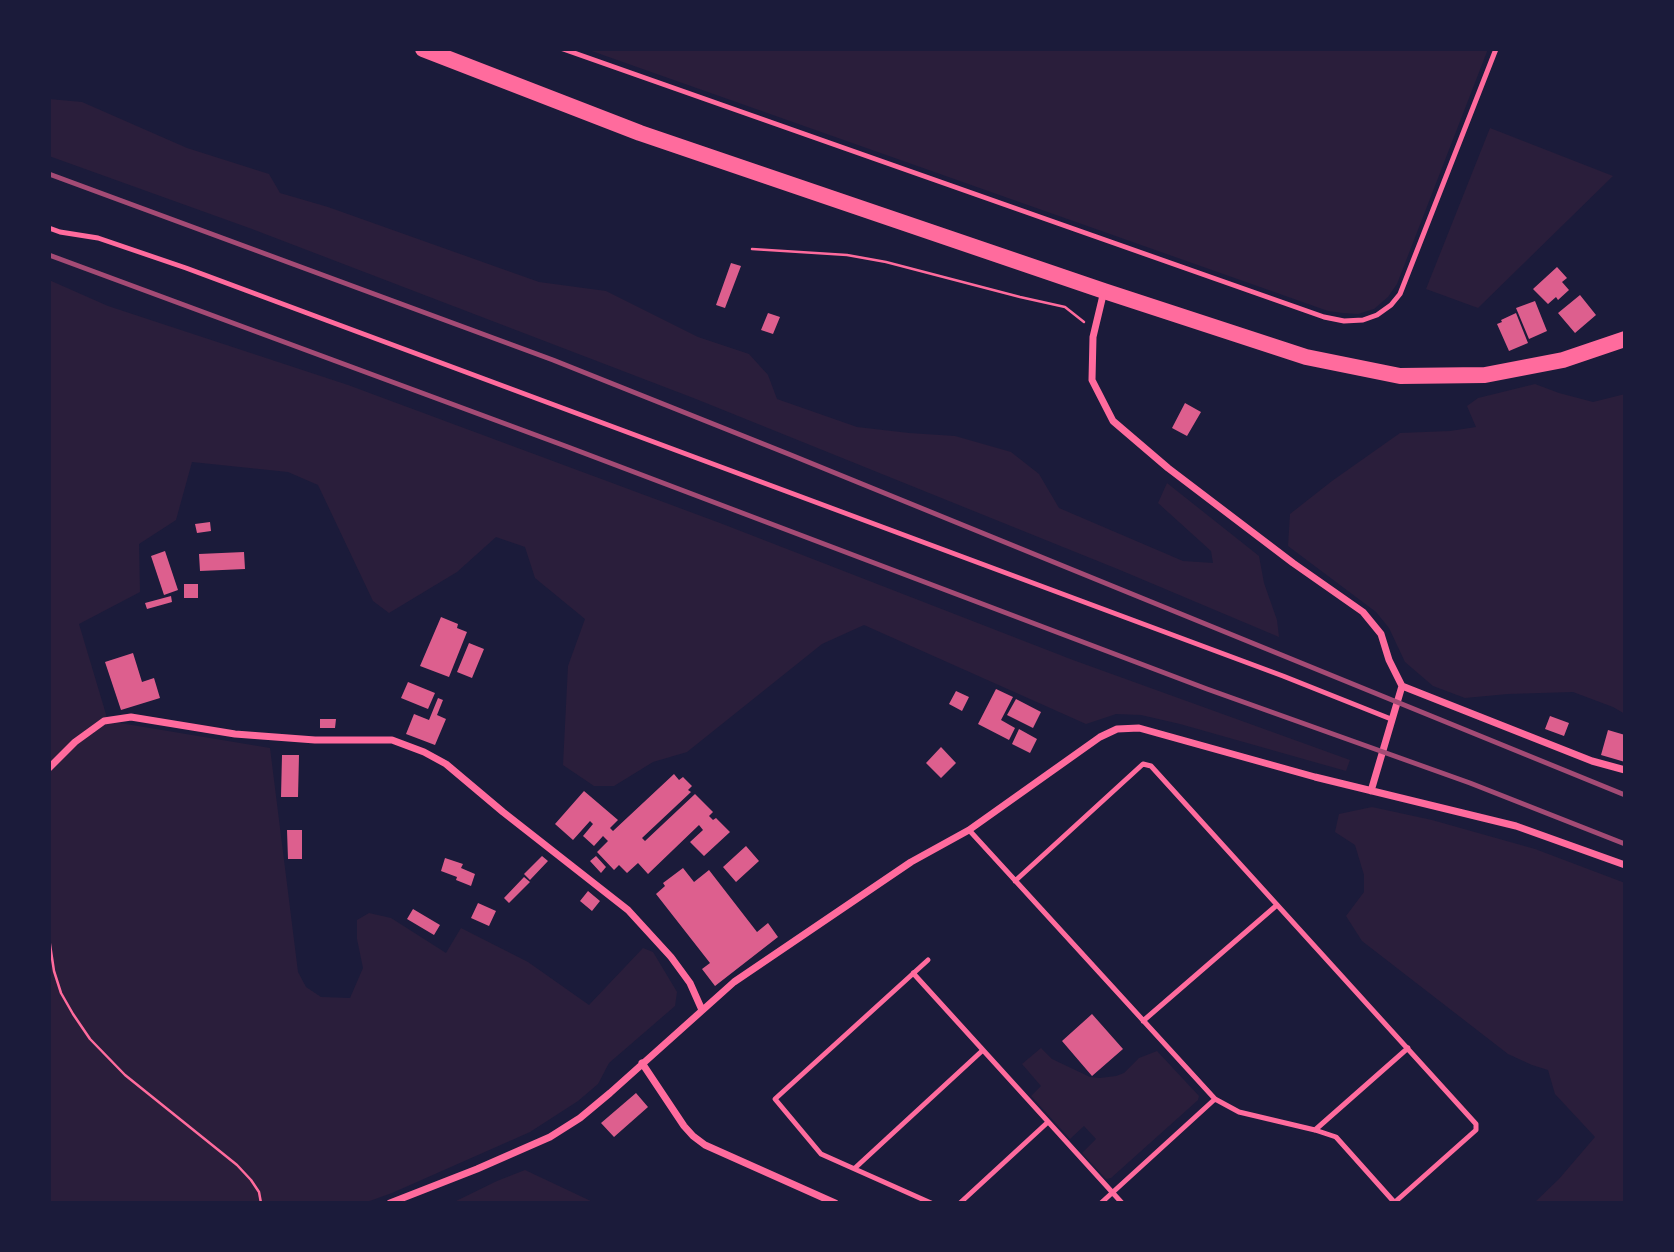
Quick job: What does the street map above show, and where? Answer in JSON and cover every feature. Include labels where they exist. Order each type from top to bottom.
[{"type":"main road","points":[[422,49],[640,133],[1306,357],[1400,376],[1485,375],[1563,360],[1625,340]]},
{"type":"street","points":[[1104,291],[1095,331],[1092,380],[1113,421],[1168,468],[1293,563],[1363,612],[1381,635],[1389,660],[1402,686],[1592,761],[1625,770]]},
{"type":"street","points":[[1371,791],[1402,686]]},
{"type":"street","points":[[49,768],[75,741],[104,721],[131,718],[235,734],[314,740],[392,740],[425,752],[446,764],[628,910],[671,957],[690,983],[702,1010]]},
{"type":"street","points":[[390,1203],[550,1137],[580,1118],[734,982],[911,862],[969,830],[1075,753],[1117,729],[1139,728],[1315,777],[1516,826],[1625,865]]},
{"type":"street","points":[[642,1063],[684,1126],[705,1146],[835,1203]]},
{"type":"lane","points":[[563,49],[1324,317],[1344,321],[1363,320],[1377,315],[1400,294],[1496,49]]},
{"type":"lane","points":[[49,228],[98,238],[212,278],[1283,676],[1390,723]]},
{"type":"lane","points":[[969,830],[1214,1099],[1239,1112],[1336,1137],[1395,1203],[1476,1130],[1476,1124],[1151,766],[1143,764],[1016,881]]},
{"type":"lane","points":[[1143,1021],[1277,905]]},
{"type":"lane","points":[[928,960],[775,1099],[821,1154],[930,1203]]},
{"type":"lane","points":[[913,973],[1122,1203]]},
{"type":"lane","points":[[1315,1130],[1408,1048]]},
{"type":"lane","points":[[855,1168],[983,1050]]},
{"type":"lane","points":[[1101,1203],[1214,1099]]},
{"type":"lane","points":[[960,1203],[1048,1122]]},
{"type":"path","points":[[752,249],[847,255],[886,262],[1065,307],[1095,331]]},
{"type":"path","points":[[49,938],[54,971],[61,993],[90,1039],[125,1075],[237,1165],[259,1192],[261,1203]]},
{"type":"shaded area","points":[[586,49],[1488,49],[1397,284],[1388,297],[1374,309],[1358,314],[1328,311]]},
{"type":"shaded area","points":[[49,99],[82,102],[187,148],[269,174],[280,193],[328,207],[539,282],[606,291],[698,337],[749,354],[768,375],[777,399],[857,427],[955,436],[1011,452],[1039,474],[1059,508],[1183,561],[1213,563],[1211,551],[1158,503],[1167,483],[1259,556],[1264,583],[1277,620],[1279,637],[696,399],[252,229],[49,156]]},
{"type":"shaded area","points":[[1490,128],[1613,176],[1478,308],[1426,289]]},
{"type":"shaded area","points":[[49,280],[108,306],[348,385],[720,523],[1073,660],[1350,760],[1346,771],[1141,715],[1116,714],[1086,724],[864,625],[822,644],[687,752],[653,762],[614,786],[594,786],[563,765],[568,666],[585,619],[535,578],[525,547],[496,537],[457,572],[389,613],[373,601],[318,485],[288,472],[192,462],[176,520],[139,544],[140,592],[79,624],[108,721],[270,748],[298,972],[306,987],[321,997],[350,998],[363,968],[357,939],[357,920],[369,913],[391,918],[446,953],[461,928],[528,962],[589,1005],[643,948],[653,952],[677,992],[675,1006],[609,1063],[598,1084],[578,1101],[530,1132],[364,1203],[49,1203]]},
{"type":"shaded area","points":[[1535,384],[1593,402],[1625,394],[1625,714],[1573,692],[1465,698],[1433,686],[1405,662],[1389,628],[1376,612],[1288,546],[1290,514],[1400,433],[1476,427],[1467,406],[1478,398]]},
{"type":"shaded area","points":[[1372,807],[1432,820],[1535,849],[1625,883],[1625,1203],[1534,1203],[1595,1137],[1555,1094],[1548,1070],[1508,1054],[1362,941],[1346,916],[1364,892],[1364,875],[1355,845],[1335,832],[1339,814]]},
{"type":"shaded area","points":[[1041,1048],[1052,1059],[1090,1077],[1100,1078],[1124,1073],[1139,1058],[1157,1051],[1199,1096],[1198,1100],[1111,1178],[1106,1179],[1082,1153],[1096,1139],[1084,1126],[1070,1139],[1031,1096],[1041,1086],[1022,1064]]},
{"type":"shaded area","points":[[525,1170],[595,1203],[452,1203],[497,1181]]},
{"type":"building","points":[[731,263],[741,266],[725,308],[716,305]]},
{"type":"building","points":[[1557,267],[1567,278],[1562,282],[1569,290],[1558,300],[1556,297],[1548,304],[1533,289]]},
{"type":"building","points":[[1580,295],[1596,315],[1575,333],[1558,313]]},
{"type":"building","points":[[1535,301],[1547,331],[1529,339],[1516,308]]},
{"type":"building","points":[[768,313],[780,317],[773,334],[761,330]]},
{"type":"building","points":[[1516,313],[1528,343],[1509,351],[1497,324]]},
{"type":"building","points":[[1185,403],[1201,412],[1187,436],[1172,428]]},
{"type":"building","points":[[210,522],[211,531],[197,533],[195,524]]},
{"type":"building","points":[[165,551],[178,590],[164,595],[151,556]]},
{"type":"building","points":[[244,552],[245,569],[200,571],[199,554]]},
{"type":"building","points":[[184,584],[198,584],[198,598],[184,598]]},
{"type":"building","points":[[171,596],[172,602],[147,609],[145,603]]},
{"type":"building","points":[[441,617],[458,624],[457,628],[467,632],[449,677],[420,666]]},
{"type":"building","points":[[469,643],[484,649],[472,678],[457,672]]},
{"type":"building","points":[[133,653],[142,682],[154,678],[160,698],[121,710],[105,662]]},
{"type":"building","points":[[408,682],[435,693],[428,709],[401,698]]},
{"type":"building","points":[[996,689],[1013,697],[1001,720],[1015,728],[1009,740],[978,724]]},
{"type":"building","points":[[956,691],[969,697],[962,711],[949,704]]},
{"type":"building","points":[[438,698],[443,700],[437,715],[446,719],[435,745],[406,734],[414,714],[429,720]]},
{"type":"building","points":[[1016,699],[1041,712],[1033,728],[1007,715]]},
{"type":"building","points":[[1550,716],[1569,723],[1564,736],[1545,729]]},
{"type":"building","points":[[320,719],[336,719],[335,728],[320,728]]},
{"type":"building","points":[[1019,729],[1037,739],[1030,753],[1012,744]]},
{"type":"building","points":[[1608,730],[1625,735],[1625,762],[1601,755]]},
{"type":"building","points":[[941,747],[956,763],[941,778],[926,763]]},
{"type":"building","points":[[282,755],[299,755],[298,797],[281,797]]},
{"type":"building","points":[[674,774],[679,780],[683,777],[692,786],[688,790],[691,792],[642,838],[645,841],[695,794],[713,812],[709,816],[713,820],[716,818],[730,832],[704,856],[690,842],[703,830],[699,825],[648,874],[638,863],[627,873],[619,865],[614,870],[597,852],[608,841],[603,836],[594,846],[583,836],[593,824],[590,821],[573,840],[555,824],[584,791],[618,820],[610,828],[613,831]]},
{"type":"building","points":[[287,830],[302,830],[302,859],[288,859]]},
{"type":"building","points":[[746,846],[759,861],[736,882],[723,867]]},
{"type":"building","points":[[542,856],[548,861],[530,880],[524,874]]},
{"type":"building","points":[[596,856],[606,867],[601,873],[590,861]]},
{"type":"building","points":[[445,858],[463,864],[461,868],[475,874],[471,886],[441,871]]},
{"type":"building","points":[[683,868],[694,882],[709,870],[757,932],[768,923],[778,937],[715,986],[702,969],[710,963],[656,894],[665,886],[663,883]]},
{"type":"building","points":[[524,877],[530,882],[509,903],[504,898]]},
{"type":"building","points":[[588,891],[600,901],[592,911],[580,901]]},
{"type":"building","points":[[478,903],[496,911],[489,926],[471,918]]},
{"type":"building","points":[[413,909],[440,925],[434,935],[407,919]]},
{"type":"building","points":[[1092,1014],[1123,1049],[1092,1076],[1062,1041]]},
{"type":"building","points":[[636,1093],[648,1107],[614,1137],[601,1123]]},
{"type":"railway","points":[[49,174],[553,360],[1625,795]]},
{"type":"railway","points":[[49,255],[568,447],[1207,689],[1470,783],[1625,844]]}]
